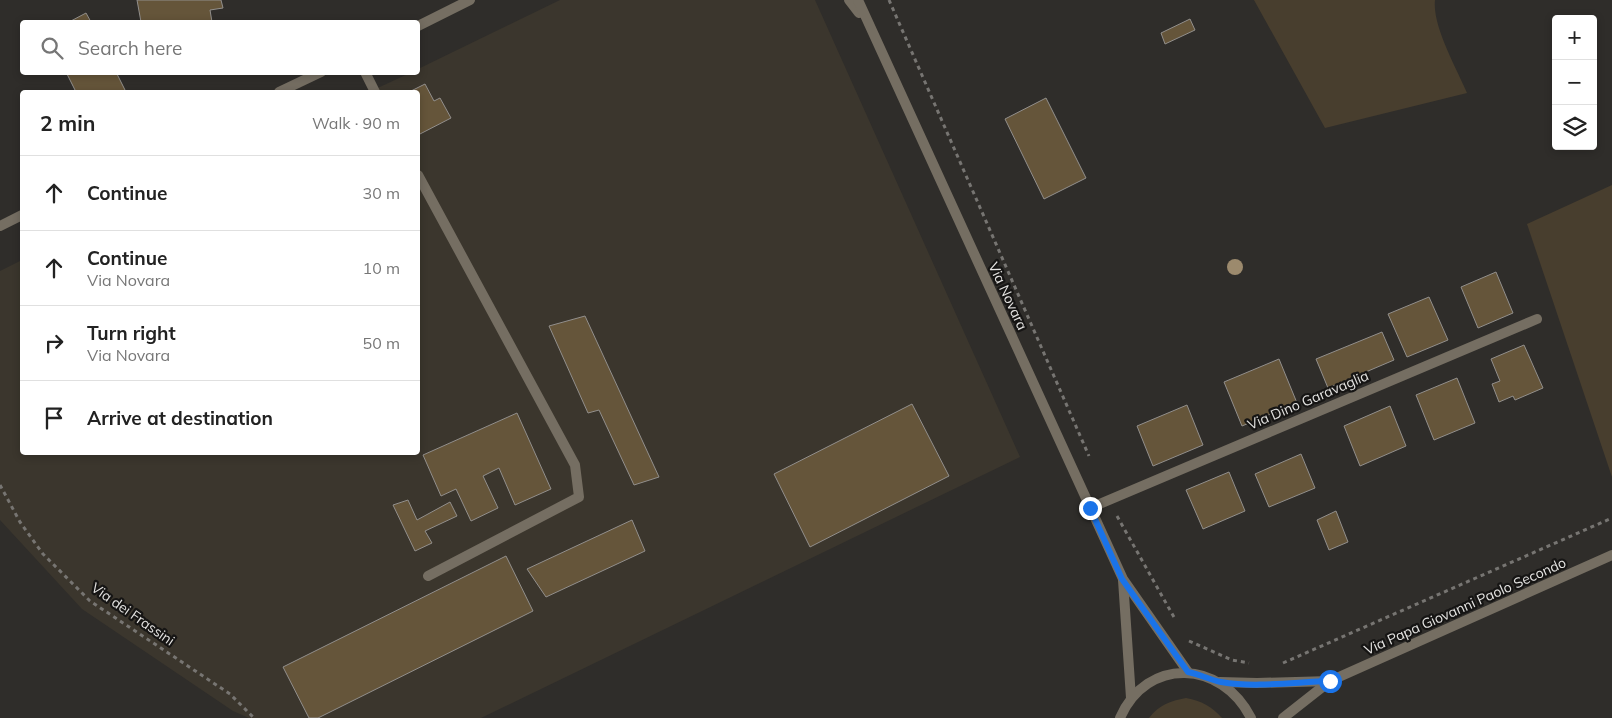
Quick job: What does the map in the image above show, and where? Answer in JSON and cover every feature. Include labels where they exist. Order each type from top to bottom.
[{"type":"street","points":[[420,25],[470,0]]},
{"type":"street","name":"Via Novara","points":[[849,0],[868,24]]},
{"type":"street","name":"Via Novara","points":[[858,0],[1122,579],[1188,672]]},
{"type":"street","points":[[283,90],[315,75]]},
{"type":"street","points":[[366,75],[374,90]]},
{"type":"street","points":[[420,179],[575,465],[579,497],[428,576]]},
{"type":"street","points":[[0,226],[20,216]]},
{"type":"street","name":"Via Dino Garavaglia","points":[[1090,508],[1537,319]]},
{"type":"street","name":"Via Papa Giovanni Paolo Secondo","points":[[1330,681],[1612,555]]},
{"type":"street","name":"Via Novara","points":[[1122,579],[1131,698]]},
{"type":"street","points":[[1120,718],[1131,698],[1147,684],[1160,678],[1188,672],[1205,675],[1220,682],[1239,696],[1251,718]]},
{"type":"street","points":[[1220,682],[1330,681]]},
{"type":"street","points":[[1283,718],[1330,681]]},
{"type":"path","points":[[889,0],[1092,464]]},
{"type":"path","name":"Via dei Frassini","points":[[0,486],[20,522],[43,554],[90,601],[230,694],[254,718]]},
{"type":"path","points":[[1108,500],[1178,624]]},
{"type":"path","points":[[1282,664],[1612,518]]},
{"type":"path","points":[[1187,640],[1232,660],[1256,665]]},
{"type":"shaded area","points":[[560,0],[815,0],[1020,457],[481,718],[249,718],[233,711],[82,609],[0,520],[0,271],[20,261],[20,455],[420,455],[420,90],[373,90],[406,75],[420,75],[420,68]]},
{"type":"shaded area","points":[[1254,0],[1435,0],[1437,22],[1441,35],[1467,93],[1325,128]]},
{"type":"shaded area","points":[[1612,185],[1612,477],[1527,224]]},
{"type":"shaded area","points":[[1186,698],[1206,705],[1222,718],[1149,718],[1165,704]]},
{"type":"building","points":[[137,0],[221,0],[223,8],[210,10],[212,20],[141,20]]},
{"type":"building","points":[[86,13],[90,20],[73,20]]},
{"type":"building","points":[[1190,19],[1195,30],[1165,44],[1161,33]]},
{"type":"building","points":[[68,75],[118,75],[125,90],[75,90]]},
{"type":"building","points":[[425,84],[434,101],[440,98],[451,118],[420,134],[420,90],[413,90]]},
{"type":"building","points":[[1046,98],[1086,178],[1044,199],[1005,119]]},
{"type":"building","points":[[1496,272],[1513,313],[1478,328],[1461,287]]},
{"type":"building","points":[[1429,297],[1448,340],[1407,357],[1388,314]]},
{"type":"building","points":[[585,316],[659,477],[634,485],[599,410],[588,413],[549,326]]},
{"type":"building","points":[[1382,332],[1394,360],[1328,388],[1316,359]]},
{"type":"building","points":[[1524,345],[1543,388],[1515,400],[1513,396],[1499,402],[1492,384],[1500,381],[1491,359]]},
{"type":"building","points":[[1279,359],[1297,403],[1242,426],[1224,382]]},
{"type":"building","points":[[1457,378],[1475,423],[1434,440],[1416,395]]},
{"type":"building","points":[[912,404],[949,476],[810,547],[774,474]]},
{"type":"building","points":[[1187,405],[1203,445],[1153,466],[1137,426]]},
{"type":"building","points":[[1390,406],[1406,446],[1360,466],[1344,426]]},
{"type":"building","points":[[517,413],[551,489],[515,505],[499,468],[483,476],[498,508],[471,521],[456,489],[441,496],[423,455]]},
{"type":"building","points":[[1301,454],[1315,488],[1269,507],[1255,474]]},
{"type":"building","points":[[1229,472],[1245,511],[1203,529],[1186,490]]},
{"type":"building","points":[[408,500],[417,520],[450,502],[457,516],[425,531],[432,543],[415,551],[393,505]]},
{"type":"building","points":[[1336,511],[1348,542],[1329,550],[1317,520]]},
{"type":"building","points":[[632,520],[645,551],[546,597],[527,569]]},
{"type":"building","points":[[506,556],[533,611],[318,718],[309,718],[283,667]]},
{"type":"route","points":[[1090,508],[1122,579],[1188,672],[1205,675],[1220,682],[1330,681]]}]
